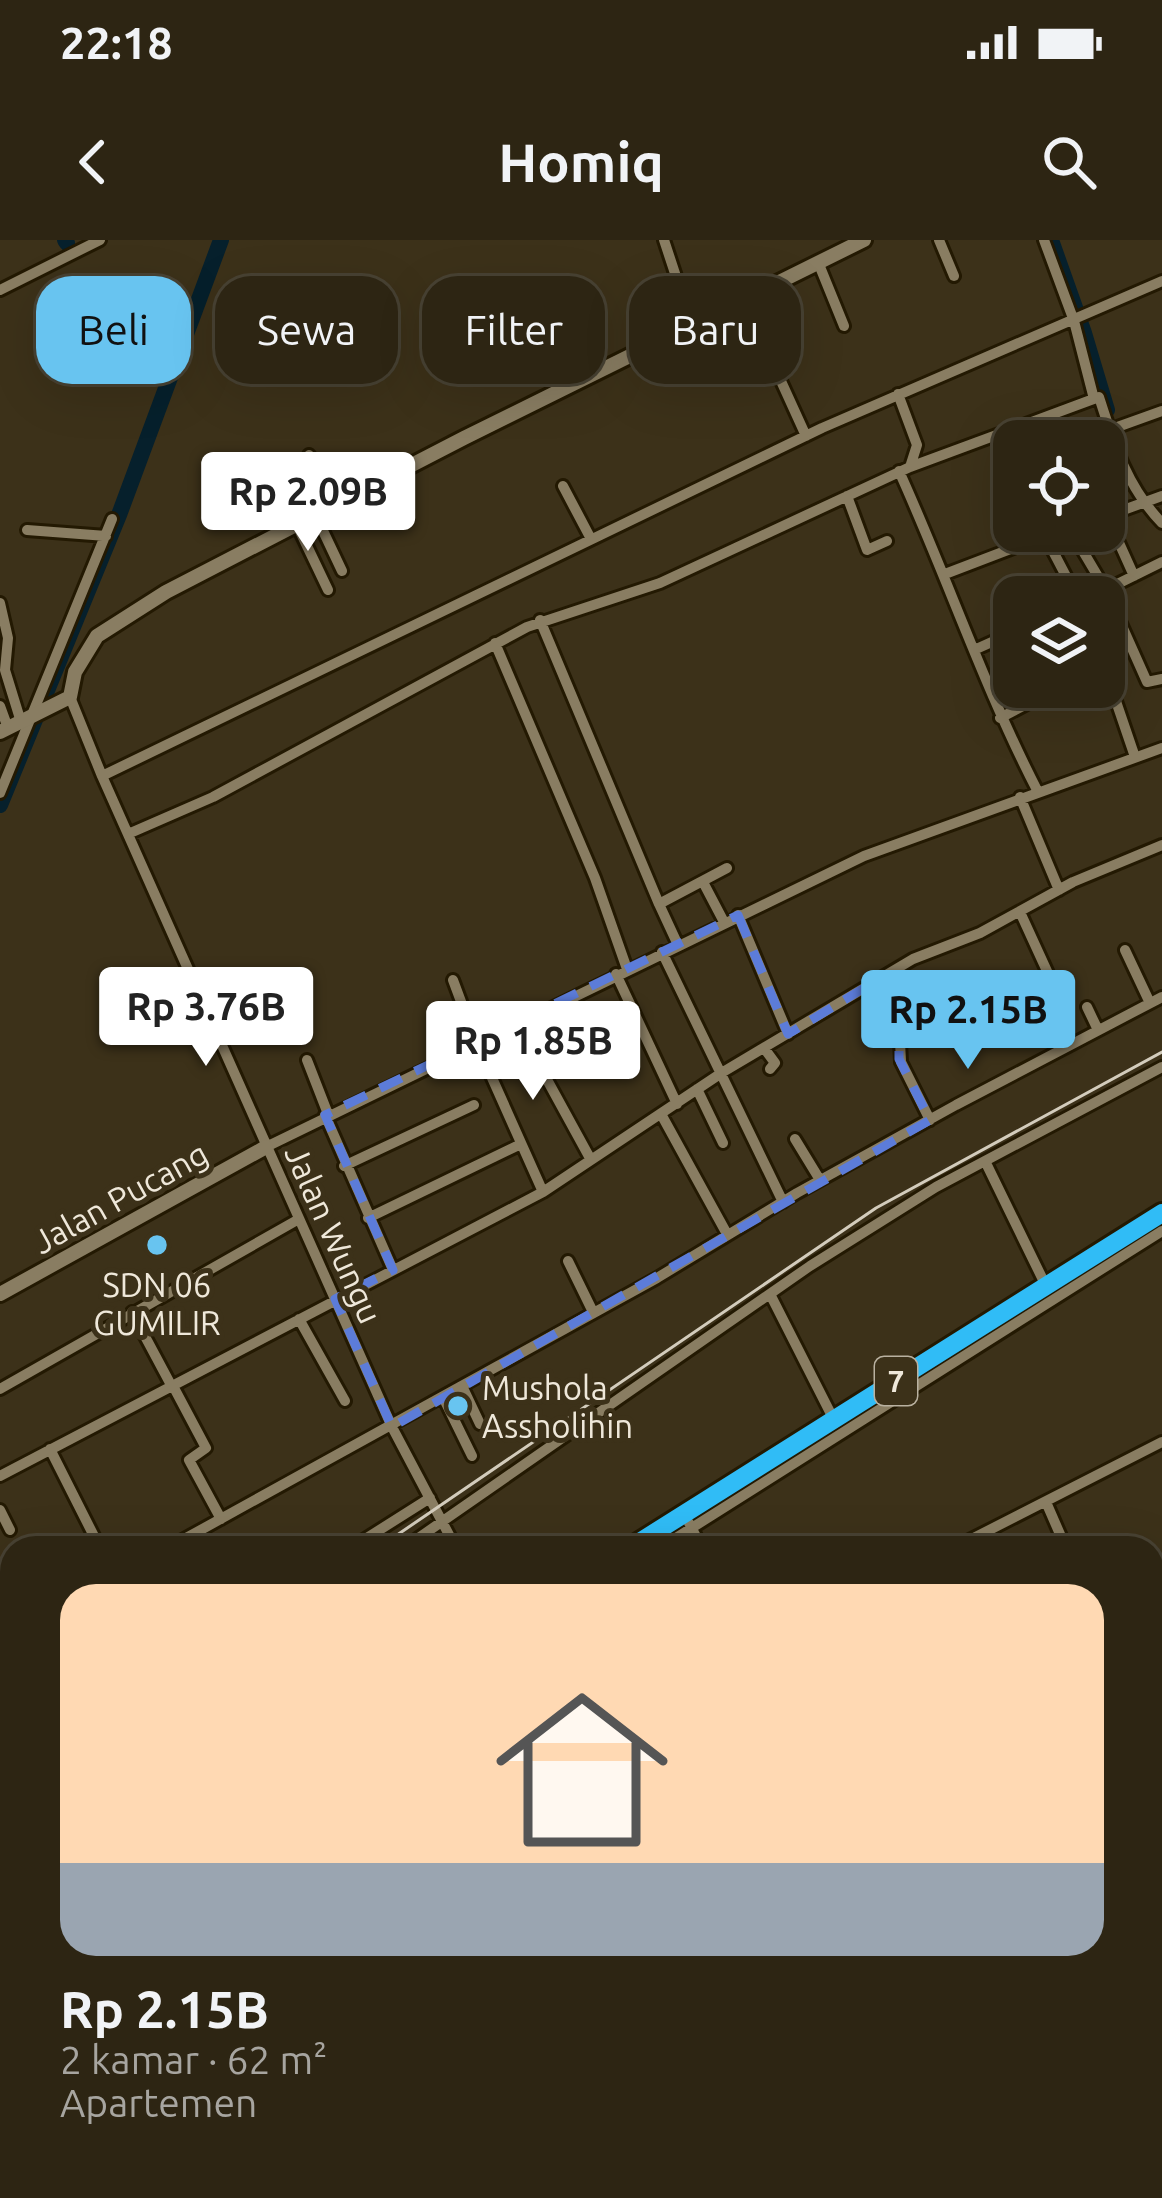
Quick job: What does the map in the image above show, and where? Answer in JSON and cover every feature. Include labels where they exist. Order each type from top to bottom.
[{"type":"highway","name":"7","points":[[649,1536],[1162,1213]]},
{"type":"highway","name":"7","points":[[666,1536],[1162,1213]]},
{"type":"street","points":[[0,290],[100,240]]},
{"type":"street","points":[[664,240],[676,276]]},
{"type":"street","points":[[791,276],[864,240]]},
{"type":"street","points":[[939,240],[954,276]]},
{"type":"street","points":[[1044,240],[1078,320],[1094,399]]},
{"type":"street","points":[[818,262],[844,326]]},
{"type":"street","points":[[101,776],[806,436],[1162,281]]},
{"type":"street","points":[[20,722],[70,697],[86,651],[107,628],[187,580],[629,357]]},
{"type":"street","points":[[782,384],[806,436]]},
{"type":"street","points":[[898,394],[917,445],[904,469],[1000,718],[1036,790]]},
{"type":"street","points":[[128,834],[231,788],[540,620],[660,583],[904,469],[1094,399],[1100,398],[1109,420]]},
{"type":"street","points":[[1125,424],[1162,411]]},
{"type":"street","points":[[309,455],[338,505]]},
{"type":"street","points":[[1125,469],[1162,523]]},
{"type":"street","points":[[562,486],[591,539]]},
{"type":"street","points":[[847,496],[868,550],[887,541]]},
{"type":"street","points":[[316,517],[342,572]]},
{"type":"street","points":[[0,793],[20,722],[112,519]]},
{"type":"street","points":[[297,525],[328,590]]},
{"type":"street","points":[[27,530],[106,536]]},
{"type":"street","points":[[945,574],[1002,552]]},
{"type":"street","points":[[1122,552],[1134,576]]},
{"type":"street","points":[[1125,580],[1162,562]]},
{"type":"street","points":[[0,603],[8,633],[5,670],[20,722]]},
{"type":"street","points":[[540,620],[678,944]]},
{"type":"street","points":[[1125,632],[1148,682],[1162,679]]},
{"type":"street","points":[[974,650],[993,641]]},
{"type":"street","points":[[495,643],[596,878],[621,972],[677,1104]]},
{"type":"street","name":"Jalan Wungu","points":[[70,697],[392,1427],[450,1536]]},
{"type":"street","points":[[0,706],[20,722]]},
{"type":"street","points":[[1000,718],[1019,708]]},
{"type":"street","points":[[1119,708],[1136,757]]},
{"type":"street","points":[[266,1147],[864,856],[1162,748]]},
{"type":"street","points":[[1020,797],[1058,887]]},
{"type":"street","points":[[0,1476],[543,1192],[723,1072],[919,956],[980,933],[1058,887],[1162,845]]},
{"type":"street","points":[[658,904],[727,868]]},
{"type":"street","points":[[704,882],[724,922]]},
{"type":"street","points":[[1020,912],[1052,982]]},
{"type":"street","points":[[738,915],[788,1034]]},
{"type":"street","points":[[190,1536],[392,1427],[820,1180],[1156,1000],[1125,950]]},
{"type":"street","points":[[662,952],[783,1202]]},
{"type":"street","points":[[879,979],[899,1022],[901,1062],[930,1120]]},
{"type":"street","points":[[453,980],[543,1192]]},
{"type":"street","points":[[1087,1006],[1098,1030]]},
{"type":"street","points":[[516,1023],[591,1160]]},
{"type":"street","points":[[764,1048],[775,1064],[770,1070]]},
{"type":"street","points":[[307,1060],[344,1166],[393,1270]]},
{"type":"street","points":[[421,1536],[770,1294],[936,1187],[1162,1067]]},
{"type":"street","points":[[697,1090],[723,1143]]},
{"type":"street","points":[[344,1166],[474,1105]]},
{"type":"street","points":[[661,1114],[727,1234]]},
{"type":"street","points":[[795,1139],[820,1180]]},
{"type":"street","points":[[368,1217],[521,1144]]},
{"type":"street","name":"Jalan Pucang","points":[[0,1294],[266,1147]]},
{"type":"street","points":[[640,1536],[1045,1284],[985,1160]]},
{"type":"street","points":[[0,1389],[299,1219]]},
{"type":"street","points":[[674,1536],[1162,1231]]},
{"type":"street","points":[[568,1261],[593,1312]]},
{"type":"street","points":[[770,1294],[833,1417]]},
{"type":"street","points":[[132,1312],[206,1448],[189,1460],[221,1519]]},
{"type":"street","points":[[299,1319],[345,1401]]},
{"type":"street","points":[[462,1386],[480,1424]]},
{"type":"street","points":[[442,1397],[472,1456]]},
{"type":"street","points":[[978,1536],[1162,1442]]},
{"type":"street","points":[[50,1449],[94,1536]]},
{"type":"street","points":[[370,1536],[430,1498]]},
{"type":"street","points":[[1046,1502],[1061,1536]]},
{"type":"street","points":[[0,1510],[10,1529]]},
{"type":"street","points":[[689,1524],[696,1536]]},
{"type":"highlighted area","points":[[738,915],[788,1034],[879,979],[899,1021],[899,1059],[930,1120],[392,1427],[335,1299],[393,1270],[325,1115]]},
{"type":"waterway","points":[[0,805],[119,515],[221,240]]},
{"type":"waterway","points":[[1051,240],[1107,410]]},
{"type":"railway","points":[[396,1536],[876,1208],[1162,1052]]},
{"type":"place","name":"SDN 06 GUMILIR","points":[[157,1245]]},
{"type":"place","name":"Mushola Assholihin","points":[[458,1406]]}]
